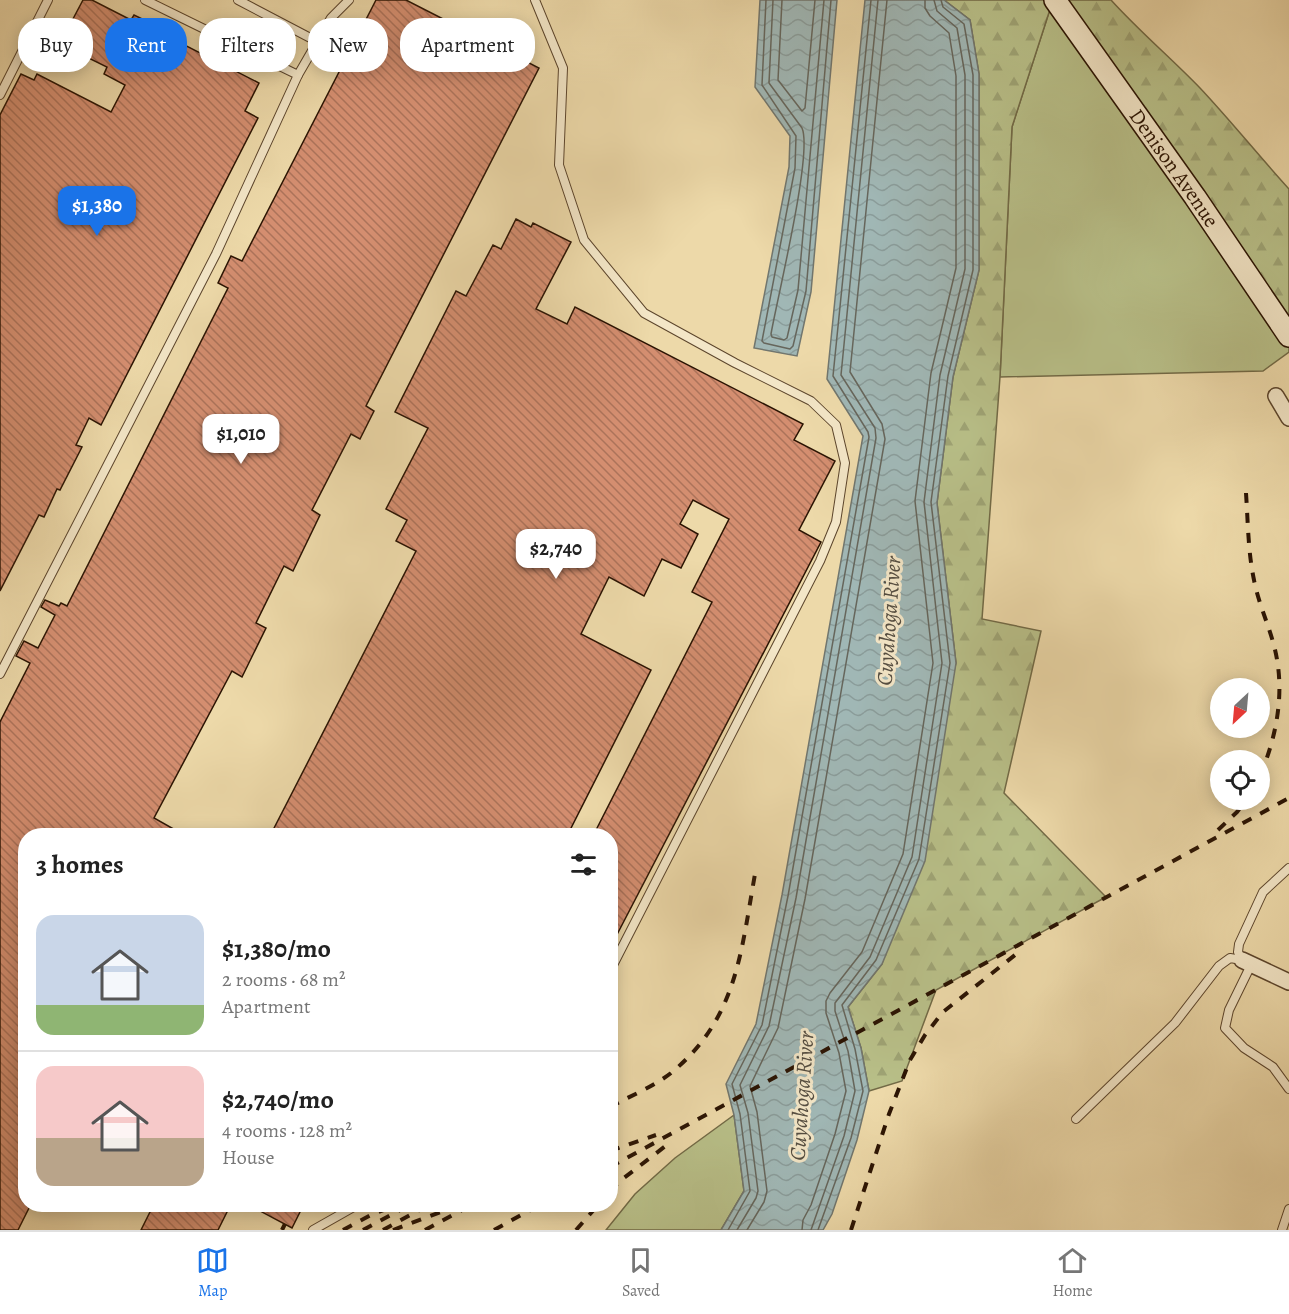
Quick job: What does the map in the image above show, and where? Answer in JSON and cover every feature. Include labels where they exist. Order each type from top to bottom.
[{"type":"main road","name":"Denison Avenue","points":[[1055,0],[1195,197],[1289,336]]},
{"type":"street","points":[[1276,396],[1289,418]]},
{"type":"street","points":[[1247,963],[1289,982]]},
{"type":"lane","points":[[0,95],[48,0]]},
{"type":"lane","points":[[145,0],[298,75]]},
{"type":"lane","points":[[238,0],[308,37]]},
{"type":"lane","points":[[331,18],[349,0]]},
{"type":"lane","points":[[535,0],[563,68],[559,165],[584,240],[644,314],[811,401],[836,425],[845,463],[836,522],[820,561],[618,955]]},
{"type":"lane","points":[[0,674],[216,254],[298,75],[308,58]]},
{"type":"lane","points":[[1247,963],[1238,952],[1239,944],[1263,892],[1289,868]]},
{"type":"lane","points":[[1076,1119],[1175,1023],[1219,966],[1230,958],[1247,963]]},
{"type":"lane","points":[[1247,963],[1229,1010],[1225,1028],[1244,1048],[1273,1067],[1289,1089]]},
{"type":"lane","points":[[1282,1230],[1289,1209]]},
{"type":"lane","points":[[313,1230],[344,1212]]},
{"type":"green space","points":[[944,0],[1053,0],[1012,127],[1000,377],[982,619],[1041,631],[1004,793],[1106,897],[936,990],[902,1081],[869,1091],[861,1048],[848,1007],[882,964],[956,663],[937,503],[953,377],[979,270],[979,74],[970,20]]},
{"type":"green space","points":[[1053,0],[1289,336],[1289,352],[1263,371],[1000,377],[1012,127]]},
{"type":"green space","points":[[1055,0],[1111,0],[1200,88],[1289,189],[1289,336]]},
{"type":"green space","points":[[734,1115],[744,1191],[721,1230],[606,1230],[635,1194],[675,1158]]},
{"type":"water","points":[[760,0],[837,0],[811,292],[797,356],[754,348],[789,167],[790,136],[755,87]]},
{"type":"water","name":"Cuyahoga River","points":[[865,0],[944,0],[970,20],[979,74],[979,270],[953,377],[937,503],[956,663],[925,861],[882,964],[848,1007],[861,1048],[869,1091],[857,1140],[832,1214],[823,1230],[721,1230],[744,1191],[734,1115],[726,1084],[756,1024],[782,895],[863,436],[827,379]]},
{"type":"building","points":[[83,0],[92,0],[127,18],[105,18],[105,66],[93,60],[93,18],[73,18]]},
{"type":"building","points":[[376,0],[406,0],[441,18],[400,18],[400,72],[535,72],[535,66],[539,68],[366,406],[374,411],[360,439],[351,434],[312,510],[320,515],[293,571],[284,566],[256,623],[266,628],[242,677],[232,671],[154,818],[172,828],[18,828],[18,1212],[27,1212],[18,1230],[0,1230],[0,722],[30,663],[16,656],[24,641],[38,648],[55,615],[41,607],[45,600],[59,606],[61,603],[67,606],[228,288],[218,283],[231,256],[242,261],[339,72],[388,72],[388,18],[367,18]]},
{"type":"building","points":[[187,46],[199,52],[199,72],[237,72],[259,83],[245,111],[258,118],[101,425],[89,418],[76,445],[82,447],[60,490],[57,489],[44,517],[39,515],[0,591],[0,115],[21,74],[34,80],[37,74],[111,112],[125,85],[104,74],[105,72],[187,72]]},
{"type":"building","points":[[516,219],[531,227],[533,223],[571,242],[536,309],[567,324],[575,307],[803,424],[794,440],[835,461],[799,530],[821,542],[618,933],[618,828],[597,828],[712,602],[692,592],[729,519],[693,500],[680,524],[698,534],[681,568],[662,559],[644,596],[609,577],[581,634],[651,670],[571,828],[274,828],[416,551],[396,541],[407,520],[386,509],[428,428],[395,412],[456,291],[466,296],[493,245],[501,249]]},
{"type":"building","points":[[150,1212],[227,1212],[218,1230],[141,1230]]},
{"type":"building","points":[[262,1212],[300,1212],[292,1228]]},
{"type":"railway","points":[[1246,493],[1252,569],[1273,642],[1279,676],[1278,710],[1269,750]]},
{"type":"railway","points":[[618,1163],[1289,798]]},
{"type":"railway","points":[[1218,830],[1238,810]]},
{"type":"railway","points":[[618,1103],[671,1073],[693,1052],[710,1030],[723,1007],[740,957],[755,874]]},
{"type":"railway","points":[[851,1230],[889,1114],[910,1060],[925,1035],[943,1012],[1015,955]]},
{"type":"railway","points":[[618,1148],[656,1135]]},
{"type":"railway","points":[[618,1183],[672,1141]]},
{"type":"railway","points":[[343,1230],[379,1212]]},
{"type":"railway","points":[[363,1230],[396,1212]]},
{"type":"railway","points":[[383,1230],[416,1212]]},
{"type":"railway","points":[[393,1230],[441,1212]]},
{"type":"railway","points":[[425,1230],[458,1212]]},
{"type":"railway","points":[[494,1230],[527,1212]]},
{"type":"railway","points":[[576,1230],[592,1212]]},
{"type":"railway","points":[[282,1230],[285,1224]]}]
